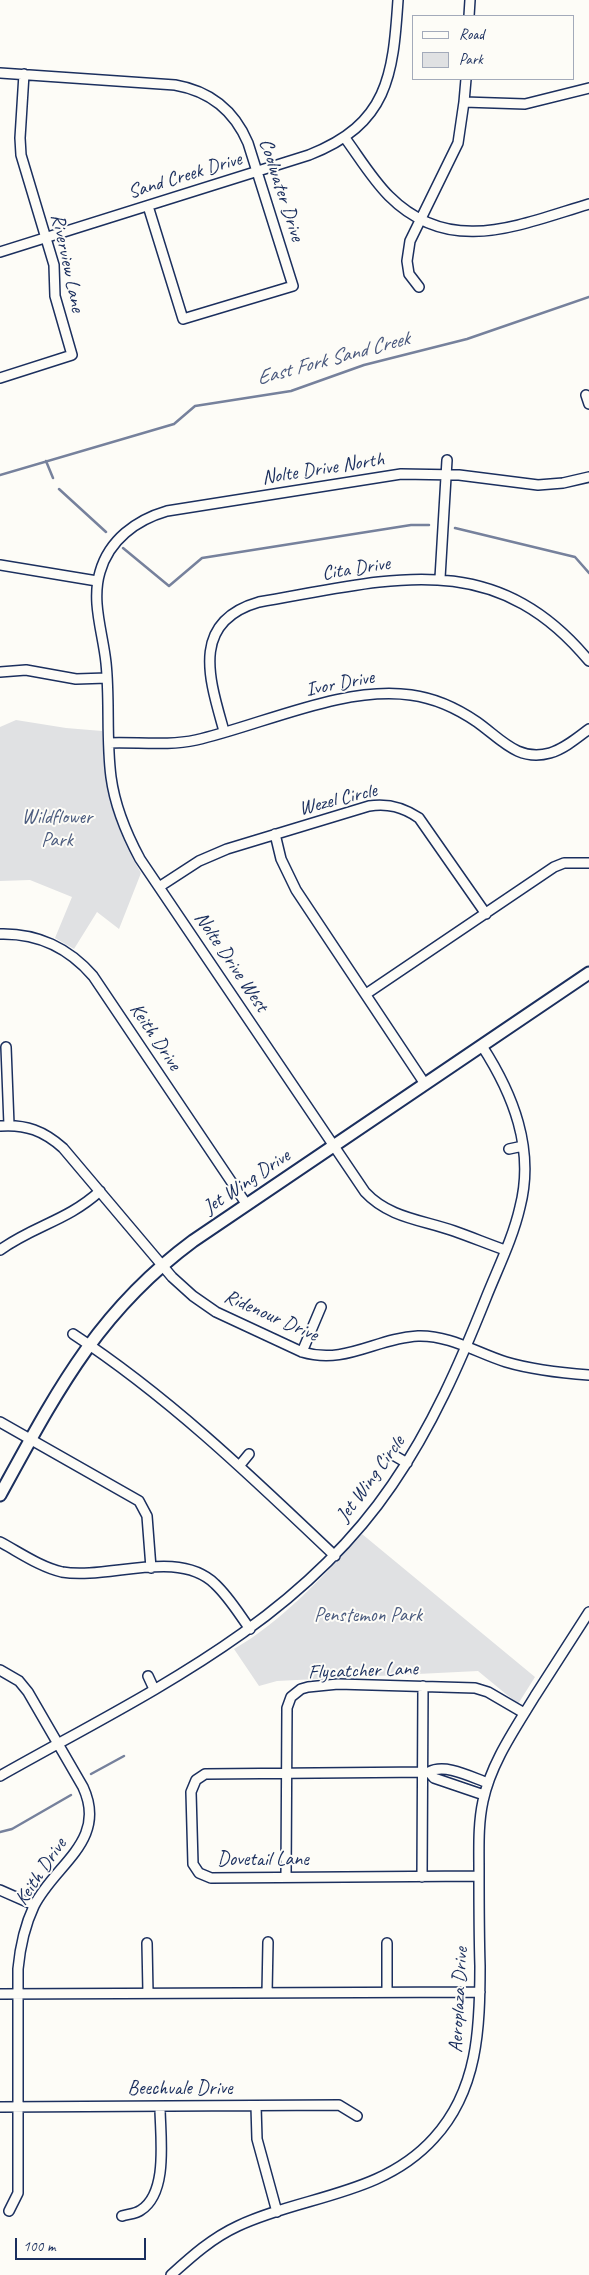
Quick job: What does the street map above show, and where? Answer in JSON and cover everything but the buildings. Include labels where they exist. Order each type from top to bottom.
[{"type":"main road","name":"Jet Wing Drive","points":[[0,1495],[30,1440],[88,1344],[112,1314],[163,1264],[193,1241],[589,972]]},
{"type":"street","name":"Sand Creek Drive","points":[[0,252],[308,155],[345,138],[373,108],[386,84],[394,58],[398,0]]},
{"type":"street","points":[[469,15],[470,0]]},
{"type":"street","name":"Coolwater Drive","points":[[0,73],[175,85],[197,91],[224,106],[243,133],[293,286],[183,319],[148,206]]},
{"type":"street","name":"Riverview Lane","points":[[0,378],[72,355],[55,296],[54,265],[20,147],[24,74]]},
{"type":"street","points":[[419,287],[409,274],[407,261],[410,241],[458,142],[466,80]]},
{"type":"street","points":[[464,102],[525,104],[589,88]]},
{"type":"street","points":[[224,106],[232,99]]},
{"type":"street","points":[[345,138],[388,195],[420,220],[444,229],[484,233],[508,228],[589,204]]},
{"type":"street","points":[[440,578],[447,460]]},
{"type":"street","name":"Nolte Drive North","points":[[97,581],[107,556],[118,539],[138,523],[159,514],[390,475],[446,474],[526,485],[563,483],[589,477]]},
{"type":"street","points":[[0,565],[97,581]]},
{"type":"street","name":"Cita Drive","points":[[224,731],[210,682],[208,657],[221,628],[239,610],[259,602],[410,578],[440,578],[480,585],[530,606],[557,627],[589,661]]},
{"type":"street","name":"Nolte Drive West","points":[[97,581],[96,598],[107,678],[112,779],[122,821],[140,859],[365,1192],[381,1206],[406,1218],[454,1231],[505,1250]]},
{"type":"street","points":[[0,672],[26,670],[76,679],[107,678]]},
{"type":"street","name":"Ivor Drive","points":[[109,743],[181,742],[354,696],[383,692],[424,698],[455,710],[478,723],[508,748],[524,754],[550,753],[560,749],[589,730]]},
{"type":"street","name":"Wezel Circle","points":[[159,887],[199,861],[227,849],[369,806],[388,805],[399,807],[419,818],[486,914]]},
{"type":"street","points":[[275,834],[281,859],[290,880],[425,1084]]},
{"type":"street","points":[[366,994],[554,867],[574,862],[589,863]]},
{"type":"street","name":"Keith Drive","points":[[0,934],[25,935],[48,942],[62,949],[89,971],[246,1205]]},
{"type":"street","name":"Jet Wing Circle","points":[[0,1776],[216,1653],[291,1598],[334,1556],[375,1509],[407,1463],[438,1408],[467,1346],[516,1222],[523,1191],[523,1146],[518,1118],[510,1095],[482,1046]]},
{"type":"street","name":"Ridenour Drive","points":[[6,1047],[5,1126],[26,1126],[53,1139],[182,1287],[203,1304],[302,1352],[316,1356],[337,1356],[398,1339],[419,1336],[438,1338],[467,1346],[523,1366],[589,1375]]},
{"type":"street","points":[[508,1148],[523,1146]]},
{"type":"street","points":[[0,1250],[25,1233],[67,1216],[100,1191]]},
{"type":"street","points":[[302,1352],[321,1307]]},
{"type":"street","points":[[73,1334],[189,1421],[240,1465],[334,1556]]},
{"type":"street","points":[[0,1422],[130,1494],[139,1501],[147,1516],[151,1568]]},
{"type":"street","points":[[240,1465],[250,1454]]},
{"type":"street","points":[[395,1456],[407,1463]]},
{"type":"street","points":[[0,1542],[41,1564],[62,1572],[87,1573],[181,1567],[192,1570],[214,1582],[250,1629]]},
{"type":"street","name":"Aeroplaza Drive","points":[[171,2275],[221,2235],[257,2218],[373,2182],[408,2162],[434,2138],[454,2112],[468,2080],[477,2043],[480,1992],[479,1833],[484,1794],[500,1756],[524,1714],[589,1612]]},
{"type":"street","name":"Keith Drive","points":[[0,1670],[24,1686],[88,1800],[90,1820],[84,1840],[34,1906],[19,1958],[17,1994],[18,2193],[8,2211]]},
{"type":"street","points":[[148,1676],[154,1689]]},
{"type":"street","name":"Flycatcher Lane","points":[[286,1877],[287,1708],[288,1702],[296,1692],[308,1687],[338,1684],[423,1686],[483,1690],[524,1714]]},
{"type":"street","points":[[422,1877],[426,1772],[423,1686]]},
{"type":"street","name":"Dovetail Lane","points":[[479,1876],[211,1878],[199,1873],[195,1869],[191,1857],[191,1792],[196,1780],[205,1774],[426,1772],[436,1768],[449,1770],[488,1783]]},
{"type":"street","name":"Dovetail Lane","points":[[426,1772],[434,1778],[484,1794]]},
{"type":"street","points":[[0,1890],[34,1906]]},
{"type":"street","points":[[267,1993],[268,1942]]},
{"type":"street","points":[[147,1943],[148,1994]]},
{"type":"street","points":[[387,1943],[387,1992]]},
{"type":"street","points":[[0,1994],[480,1992]]},
{"type":"street","name":"Beechvale Drive","points":[[0,2106],[339,2105],[356,2116]]},
{"type":"street","points":[[256,2106],[257,2139],[277,2212]]},
{"type":"street","points":[[122,2216],[140,2211],[152,2198],[159,2182],[160,2107]]},
{"type":"green space","name":"Wildflower Park","points":[[16,720],[66,728],[102,731],[105,770],[111,805],[123,838],[141,873],[119,929],[97,912],[74,949],[55,938],[72,897],[30,880],[0,881],[0,727]]},
{"type":"green space","name":"Penstemon Park","points":[[362,1534],[535,1677],[518,1704],[478,1671],[277,1681],[259,1686],[234,1649],[268,1626],[302,1596]]},
{"type":"waterway","name":"East Fork Sand Creek","points":[[0,475],[174,424],[195,406],[291,391],[364,365],[467,339],[589,297]]},
{"type":"waterway","points":[[46,461],[53,478]]},
{"type":"waterway","points":[[59,489],[106,532]]},
{"type":"waterway","points":[[123,548],[169,586],[202,558],[411,525],[429,525]]},
{"type":"waterway","points":[[455,528],[575,557],[589,573]]},
{"type":"waterway","points":[[91,1774],[124,1756]]},
{"type":"waterway","points":[[0,1832],[12,1829],[71,1795]]}]
